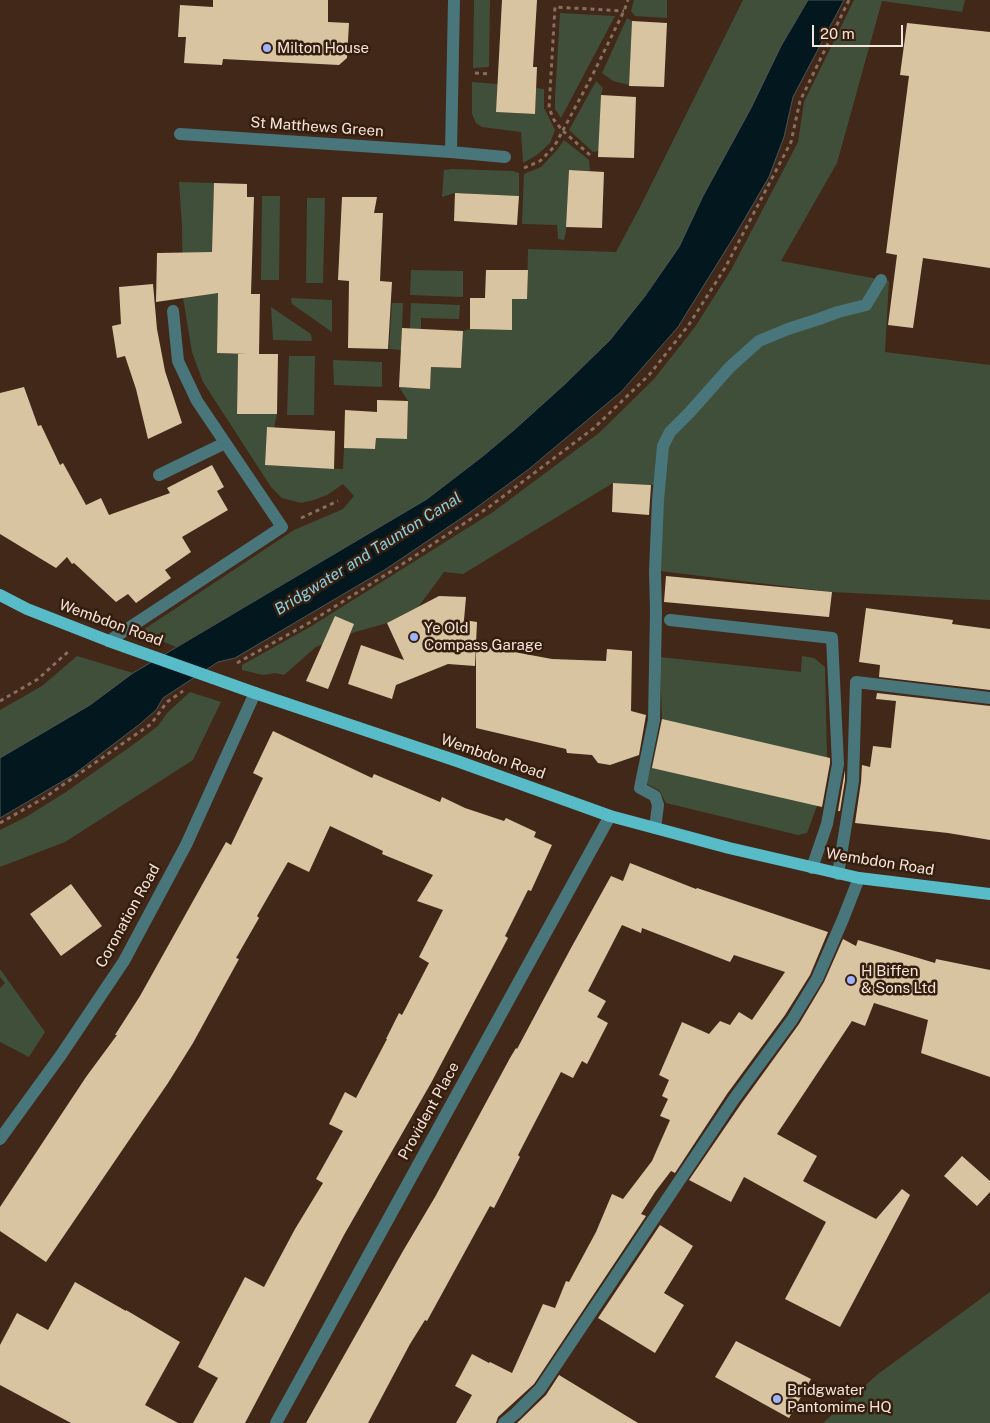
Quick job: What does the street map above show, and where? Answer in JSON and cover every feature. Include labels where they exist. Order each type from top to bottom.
[{"type":"main road","name":"Wembdon Road","points":[[0,595],[27,609],[109,641],[610,816],[729,848],[838,874],[990,894]]},
{"type":"street","points":[[451,152],[454,0]]},
{"type":"street","name":"St Matthews Green","points":[[180,134],[505,157]]},
{"type":"street","points":[[654,828],[658,805],[655,796],[640,788],[654,720],[655,571],[658,500],[663,446],[670,432],[730,366],[759,342],[788,328],[866,304],[881,280]]},
{"type":"street","points":[[109,641],[282,527],[198,401],[178,361],[173,311]]},
{"type":"street","points":[[159,475],[226,443]]},
{"type":"street","points":[[670,620],[832,638],[838,764],[827,824],[812,868]]},
{"type":"street","points":[[838,874],[853,781],[856,682],[990,698]]},
{"type":"street","name":"Coronation Road","points":[[0,1139],[61,1055],[124,961],[186,845],[255,693]]},
{"type":"street","name":"Provident Place","points":[[276,1423],[610,816]]},
{"type":"street","points":[[504,1423],[516,1414],[540,1389],[734,1100],[792,1020],[817,979],[844,919],[859,878]]},
{"type":"path","points":[[505,157],[517,168],[525,168],[540,161],[554,147],[628,0]]},
{"type":"path","points":[[232,665],[306,624],[398,567],[489,507],[594,428],[649,375],[688,326],[725,268],[791,142],[800,101],[849,0]]},
{"type":"path","points":[[590,155],[562,131],[554,120],[549,108],[555,7],[624,10]]},
{"type":"path","points":[[282,527],[338,501]]},
{"type":"path","points":[[0,700],[38,679],[87,633]]},
{"type":"path","points":[[0,823],[44,798],[151,724],[167,702],[187,689]]},
{"type":"green space","points":[[474,0],[490,0],[489,67],[473,68]]},
{"type":"green space","points":[[634,0],[667,0],[667,18],[635,16],[631,11]]},
{"type":"green space","points":[[743,0],[808,0],[781,46],[751,108],[703,196],[679,247],[645,296],[610,340],[514,430],[427,499],[176,647],[140,632],[294,530],[343,509],[354,496],[343,484],[327,495],[301,503],[282,498],[271,487],[203,382],[192,352],[183,298],[179,182],[214,183],[212,283],[218,294],[217,353],[238,354],[237,414],[277,414],[274,428],[267,427],[265,465],[343,469],[344,448],[375,449],[376,438],[407,439],[408,401],[399,387],[430,389],[431,367],[461,368],[463,331],[470,329],[512,330],[512,299],[527,299],[528,249],[616,252]]},
{"type":"green space","points":[[854,0],[965,0],[962,12],[882,1],[837,163],[781,261],[889,281],[885,352],[990,365],[990,600],[832,592],[660,571],[654,485],[613,483],[463,574],[444,572],[419,606],[387,623],[352,633],[316,647],[284,675],[275,673],[263,675],[242,670],[242,665],[310,627],[493,512],[599,433],[654,379],[695,327],[731,270],[798,142],[804,102]]},
{"type":"green space","points":[[560,13],[615,16],[561,118],[555,109]]},
{"type":"green space","points":[[627,18],[632,21],[629,85],[613,81],[602,73]]},
{"type":"green space","points":[[596,81],[603,88],[601,95],[599,151],[593,152],[569,130]]},
{"type":"green space","points":[[472,82],[498,84],[497,112],[535,114],[536,88],[544,89],[544,108],[555,130],[550,143],[537,155],[523,163],[521,132],[482,127],[476,123],[472,114]]},
{"type":"green space","points":[[564,140],[589,160],[590,171],[569,170],[564,240],[558,239],[557,225],[522,224],[524,174],[541,167]]},
{"type":"green space","points":[[444,170],[513,171],[519,173],[519,196],[455,193],[442,197]]},
{"type":"green space","points":[[262,196],[280,196],[279,280],[261,280]]},
{"type":"green space","points":[[307,198],[325,198],[323,283],[306,283]]},
{"type":"green space","points":[[411,270],[463,271],[463,297],[410,295]]},
{"type":"green space","points":[[291,298],[332,300],[332,332],[292,304]]},
{"type":"green space","points":[[392,303],[403,303],[401,350],[389,349]]},
{"type":"green space","points":[[411,303],[460,305],[459,319],[421,318],[421,345],[409,345]]},
{"type":"green space","points":[[271,307],[311,334],[312,341],[273,340]]},
{"type":"green space","points":[[289,356],[315,356],[314,415],[287,415]]},
{"type":"green space","points":[[333,360],[382,362],[382,387],[334,385]]},
{"type":"green space","points":[[77,656],[133,673],[90,705],[0,758],[0,710],[42,686]]},
{"type":"green space","points":[[802,656],[814,658],[825,667],[827,757],[817,806],[807,833],[798,835],[666,803],[659,790],[645,783],[651,768],[662,719],[660,657],[801,672]]},
{"type":"green space","points":[[190,692],[221,702],[193,760],[65,842],[0,867],[0,830],[26,817],[66,792],[134,744],[158,726],[167,713]]},
{"type":"green space","points":[[0,969],[45,1032],[29,1057],[0,1042],[0,988],[5,983],[0,977]]},
{"type":"green space","points":[[990,1292],[990,1423],[823,1423],[878,1374]]},
{"type":"water","name":"Bridgwater and Taunton Canal","points":[[808,0],[844,0],[793,97],[784,137],[769,177],[678,327],[622,391],[529,469],[469,513],[386,569],[235,658],[218,662],[163,698],[156,710],[140,724],[73,775],[0,818],[0,758],[90,705],[133,673],[427,499],[514,430],[610,340],[645,296],[679,247],[703,196],[751,108],[781,46]]},
{"type":"building","name":"Milton House","points":[[213,0],[328,0],[328,22],[349,23],[347,58],[339,65],[223,59],[222,65],[184,63],[186,37],[178,37],[180,5],[213,7]]},
{"type":"building","points":[[502,0],[537,0],[533,67],[537,67],[535,114],[496,112]]},
{"type":"building","points":[[632,21],[667,23],[664,87],[629,86]]},
{"type":"building","points":[[907,23],[990,32],[990,268],[923,258],[913,328],[888,325],[897,255],[886,253],[909,76],[900,75]]},
{"type":"building","points":[[601,95],[636,97],[634,158],[598,157]]},
{"type":"building","points":[[569,170],[604,172],[602,228],[566,227]]},
{"type":"building","points":[[214,183],[247,184],[247,197],[254,197],[251,294],[260,294],[259,354],[278,354],[277,414],[237,414],[238,354],[246,354],[217,353],[218,293],[156,302],[157,253],[212,252]]},
{"type":"building","points":[[455,193],[519,196],[517,225],[454,221]]},
{"type":"building","points":[[342,197],[377,197],[374,213],[383,213],[380,281],[392,282],[388,349],[348,348],[349,281],[338,280]]},
{"type":"building","points":[[486,270],[528,270],[527,299],[512,299],[512,330],[470,329],[470,298],[485,298]]},
{"type":"building","points":[[153,284],[157,329],[165,371],[182,423],[148,439],[136,389],[125,356],[117,358],[112,326],[121,324],[119,287]]},
{"type":"building","points":[[402,328],[463,331],[461,368],[431,367],[430,389],[399,387]]},
{"type":"building","points":[[24,387],[38,426],[41,425],[60,465],[63,463],[86,505],[101,498],[109,515],[170,493],[167,488],[212,465],[224,487],[217,491],[228,510],[182,537],[191,552],[165,570],[171,578],[136,603],[128,594],[116,602],[74,563],[72,564],[67,557],[56,568],[0,534],[0,393]]},
{"type":"building","points":[[377,400],[408,401],[407,439],[376,438],[375,449],[344,448],[345,410],[377,412]]},
{"type":"building","points":[[267,427],[335,431],[334,469],[265,465]]},
{"type":"building","points":[[613,483],[651,485],[649,515],[612,512]]},
{"type":"building","points":[[666,576],[832,592],[829,617],[664,602]]},
{"type":"building","points":[[439,596],[466,597],[464,620],[477,622],[475,666],[448,664],[396,685],[392,699],[348,684],[361,645],[404,660],[387,623]]},
{"type":"building","points":[[866,608],[953,620],[952,624],[990,629],[990,690],[879,677],[880,665],[859,662]]},
{"type":"building","points":[[335,616],[354,624],[328,689],[306,681]]},
{"type":"building","points":[[476,645],[552,659],[606,661],[607,649],[632,651],[631,711],[646,715],[639,755],[610,765],[598,763],[592,755],[567,753],[566,749],[476,728]]},
{"type":"building","points":[[877,693],[990,706],[990,840],[948,833],[855,823],[862,765],[870,767],[873,746],[891,748],[896,701],[876,699]]},
{"type":"building","points":[[662,719],[830,758],[822,807],[652,768]]},
{"type":"building","points":[[273,731],[372,778],[374,774],[440,802],[442,797],[465,808],[504,821],[506,818],[536,832],[534,837],[552,845],[531,891],[528,890],[505,936],[508,938],[431,1083],[344,1235],[245,1423],[193,1423],[218,1378],[198,1367],[245,1277],[264,1287],[295,1229],[323,1183],[316,1179],[343,1131],[329,1124],[345,1092],[356,1098],[399,1013],[402,1015],[429,963],[419,957],[443,910],[417,901],[433,875],[382,854],[383,851],[330,826],[309,872],[288,862],[257,916],[259,918],[236,958],[239,959],[193,1043],[168,1083],[46,1262],[0,1231],[0,1207],[86,1077],[117,1035],[115,1035],[140,996],[226,842],[231,845],[263,778],[253,773]]},
{"type":"building","points":[[845,770],[840,811],[838,811]]},
{"type":"building","points":[[630,863],[696,889],[828,932],[810,975],[785,1015],[727,1094],[675,1173],[671,1171],[655,1192],[641,1214],[646,1216],[534,1384],[498,1417],[496,1423],[456,1423],[472,1395],[455,1386],[472,1354],[512,1373],[543,1304],[555,1308],[566,1281],[569,1282],[596,1232],[612,1194],[623,1199],[652,1161],[670,1120],[660,1116],[668,1099],[662,1096],[669,1080],[659,1075],[682,1022],[709,1034],[720,1021],[730,1025],[739,1012],[752,1020],[785,972],[734,955],[730,962],[642,928],[641,933],[622,925],[588,991],[606,1001],[597,1017],[608,1023],[587,1064],[582,1061],[573,1078],[561,1072],[518,1155],[520,1157],[494,1208],[490,1206],[427,1321],[425,1320],[410,1344],[368,1423],[306,1423],[435,1197],[611,876],[623,881]]},
{"type":"building","points":[[71,884],[102,926],[61,956],[30,914]]},
{"type":"building","points":[[843,939],[856,946],[858,940],[935,963],[936,959],[990,970],[990,1077],[921,1053],[928,1020],[874,1003],[865,1026],[852,1021],[777,1134],[817,1156],[803,1181],[876,1219],[902,1189],[910,1195],[840,1327],[785,1299],[826,1222],[744,1177],[731,1202],[689,1180],[799,1024],[824,982]]},
{"type":"building","points":[[962,1156],[990,1181],[990,1192],[977,1206],[944,1176]]},
{"type":"building","points":[[660,1225],[693,1246],[664,1293],[684,1305],[655,1353],[598,1318]]},
{"type":"building","points":[[75,1282],[180,1342],[145,1405],[178,1423],[71,1423],[0,1385],[0,1345],[17,1313],[48,1330]]},
{"type":"building","name":"Bridgwater Pantomime HQ","points":[[736,1341],[811,1379],[789,1418],[715,1377]]},
{"type":"building","points":[[559,1375],[638,1423],[517,1423],[546,1395]]},
{"type":"place","name":"Milton House","points":[[267,48]]},
{"type":"place","name":"Ye Old Compass Garage","points":[[414,637]]},
{"type":"place","name":"H Biffen & Sons Ltd","points":[[851,980]]},
{"type":"place","name":"Bridgwater Pantomime HQ","points":[[777,1399]]}]
